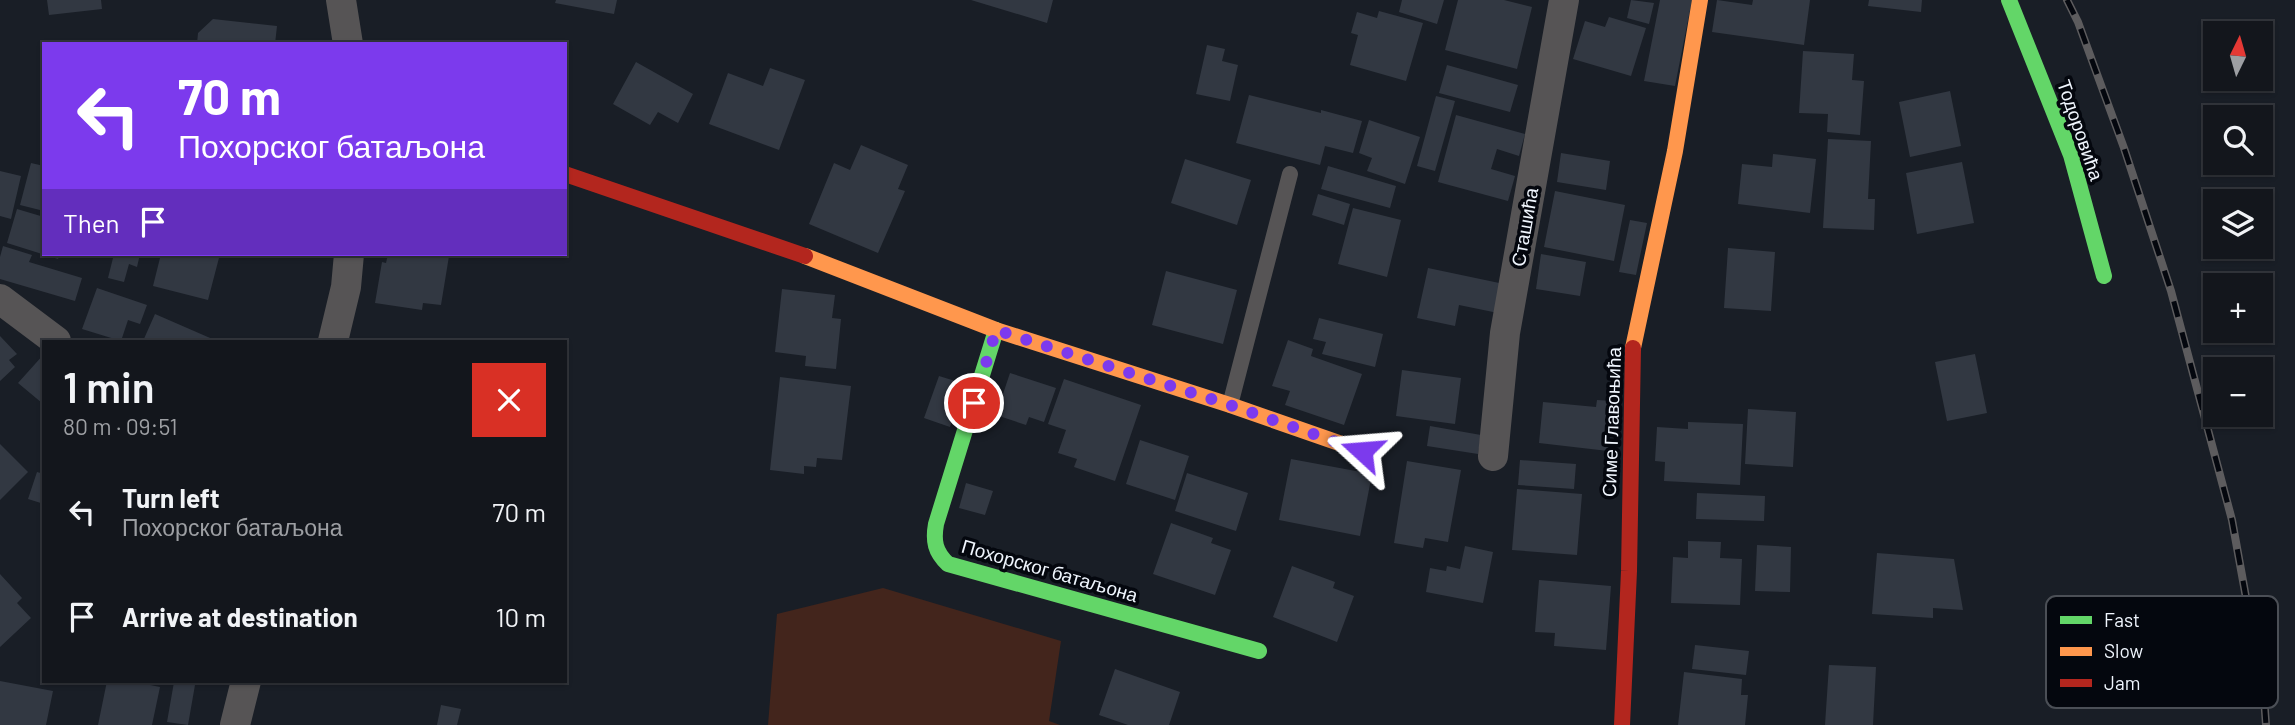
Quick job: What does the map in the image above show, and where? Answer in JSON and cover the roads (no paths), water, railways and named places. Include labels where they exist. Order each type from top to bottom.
[{"type":"street","points":[[341,0],[348,42]]},
{"type":"street","name":"Сташића","points":[[1493,456],[1505,333],[1564,0]]},
{"type":"street","name":"Симе Главоњића","points":[[1622,725],[1629,570],[1632,354],[1675,151],[1700,0]]},
{"type":"street","name":"Тодоровића","points":[[2009,0],[2071,155],[2104,276]]},
{"type":"street","points":[[567,174],[773,243],[996,330],[1230,405],[1362,451]]},
{"type":"street","points":[[332,340],[346,287],[349,256]]},
{"type":"street","points":[[0,299],[55,340]]},
{"type":"street","name":"Похорског батаљона","points":[[996,330],[936,524],[933,545],[940,558],[948,564],[1259,651]]},
{"type":"street","points":[[235,725],[246,683]]},
{"type":"lane","points":[[1230,405],[1290,174]]},
{"type":"railway","points":[[2067,0],[2078,22],[2124,148],[2171,291],[2232,520],[2246,596]]},
{"type":"railway","points":[[2265,708],[2266,725]]}]
